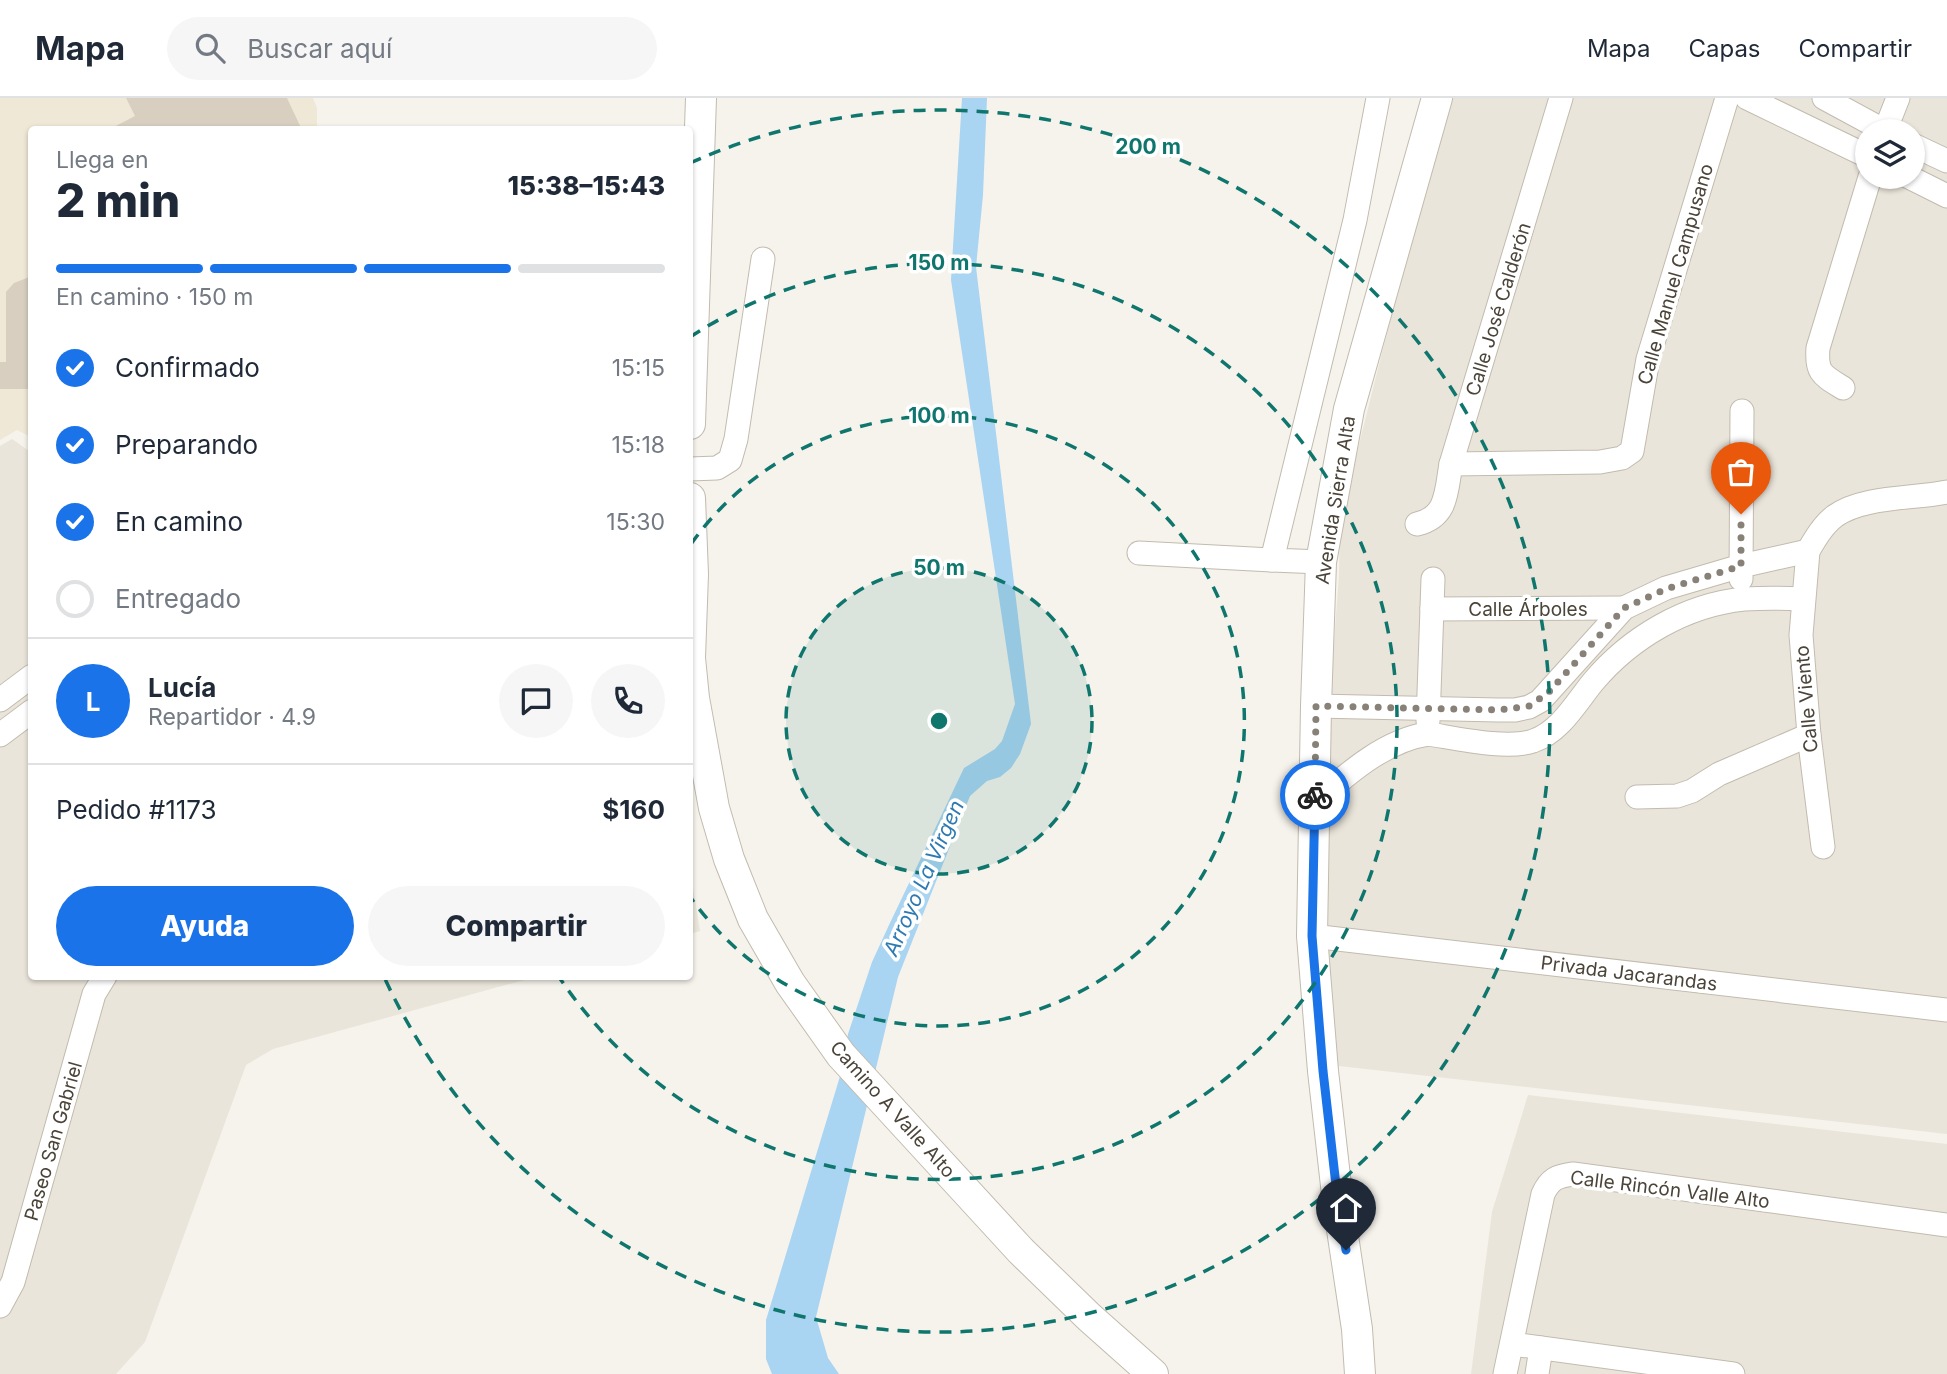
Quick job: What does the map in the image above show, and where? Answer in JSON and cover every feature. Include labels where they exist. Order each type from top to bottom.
[{"type":"street","points":[[693,336],[701,98]]},
{"type":"street","points":[[1272,560],[1355,220],[1378,98]]},
{"type":"street","name":"Avenida Sierra Alta","points":[[1360,1374],[1357,1329],[1338,1203],[1323,1071],[1312,936],[1321,562],[1349,409],[1437,98]]},
{"type":"street","name":"Calle José Calderón","points":[[1426,521],[1443,504],[1451,464],[1561,98]]},
{"type":"street","name":"Calle Manuel Campusano","points":[[1451,464],[1600,462],[1622,458],[1632,451],[1648,359],[1727,98]]},
{"type":"street","points":[[1747,98],[1855,150]]},
{"type":"street","points":[[1825,98],[1863,119]]},
{"type":"street","points":[[1890,119],[1898,98]]},
{"type":"street","points":[[1925,151],[1947,161]]},
{"type":"street","points":[[1925,185],[1947,196]]},
{"type":"street","points":[[1843,388],[1820,372],[1817,363],[1818,348],[1866,189]]},
{"type":"street","points":[[693,469],[717,468],[730,460],[736,439],[764,259]]},
{"type":"street","points":[[1741,600],[1742,411]]},
{"type":"street","points":[[1316,706],[1515,710],[1529,706],[1548,693],[1624,608],[1666,589],[1741,566],[1808,551],[1833,517],[1848,509],[1865,503],[1947,492]]},
{"type":"street","name":"Calle Viento","points":[[1808,551],[1801,635],[1809,736],[1823,847]]},
{"type":"street","points":[[1139,553],[1321,562]]},
{"type":"street","points":[[1428,734],[1433,579]]},
{"type":"street","points":[[1315,802],[1358,767],[1406,739],[1428,734],[1514,745],[1541,738],[1570,712],[1607,666],[1636,641],[1678,618],[1741,600],[1802,599]]},
{"type":"street","name":"Calle Árboles","points":[[1433,609],[1624,608]]},
{"type":"street","points":[[0,700],[28,679]]},
{"type":"street","name":"Camino A Valle Alto","points":[[693,688],[713,808],[729,859],[754,919],[790,983],[841,1055],[1021,1251],[1153,1374]]},
{"type":"street","points":[[1548,693],[1570,712]]},
{"type":"street","points":[[0,735],[28,714]]},
{"type":"street","points":[[1637,797],[1677,796],[1692,791],[1719,774],[1809,736]]},
{"type":"street","name":"Privada Jacarandas","points":[[1312,936],[1947,1010]]},
{"type":"street","name":"Paseo San Gabriel","points":[[0,1306],[13,1282],[94,994],[103,980]]},
{"type":"street","name":"Calle Rincón Valle Alto","points":[[1506,1374],[1543,1194],[1549,1182],[1559,1175],[1573,1174],[1947,1225]]},
{"type":"street","points":[[1513,1344],[1733,1374]]},
{"type":"street","points":[[1536,1374],[1541,1348]]},
{"type":"shaded area","points":[[0,98],[313,98],[317,108],[317,126],[28,126],[28,436],[17,430],[0,440]]},
{"type":"shaded area","points":[[1446,98],[1947,98],[1947,1134],[1330,1065],[1321,810],[1339,576],[1340,520]]},
{"type":"shaded area","points":[[12,439],[28,450],[28,980],[524,980],[273,1049],[246,1065],[145,1342],[116,1374],[0,1374],[0,446]]},
{"type":"shaded area","points":[[693,888],[700,931],[693,933]]},
{"type":"shaded area","points":[[1528,1095],[1947,1144],[1947,1374],[1471,1374],[1492,1212]]},
{"type":"water","name":"Arroyo La Virgen","points":[[962,98],[987,98],[983,195],[976,267],[1031,724],[1020,754],[1011,768],[1000,777],[987,781],[970,796],[898,977],[816,1317],[828,1358],[839,1374],[772,1374],[766,1359],[766,1320],[841,1073],[848,1034],[872,962],[964,768],[995,749],[1002,741],[1015,704],[951,280]]},
{"type":"building","points":[[126,98],[287,98],[300,126],[116,126],[135,116]]},
{"type":"building","points":[[28,278],[28,389],[0,389],[0,362],[6,362],[6,292],[14,283]]},
{"type":"way so far","points":[[1315,795],[1316,706],[1515,710],[1529,706],[1548,693],[1624,608],[1666,589],[1741,566],[1741,514]]},
{"type":"route","points":[[1315,795],[1312,936],[1323,1071],[1346,1250]]}]
